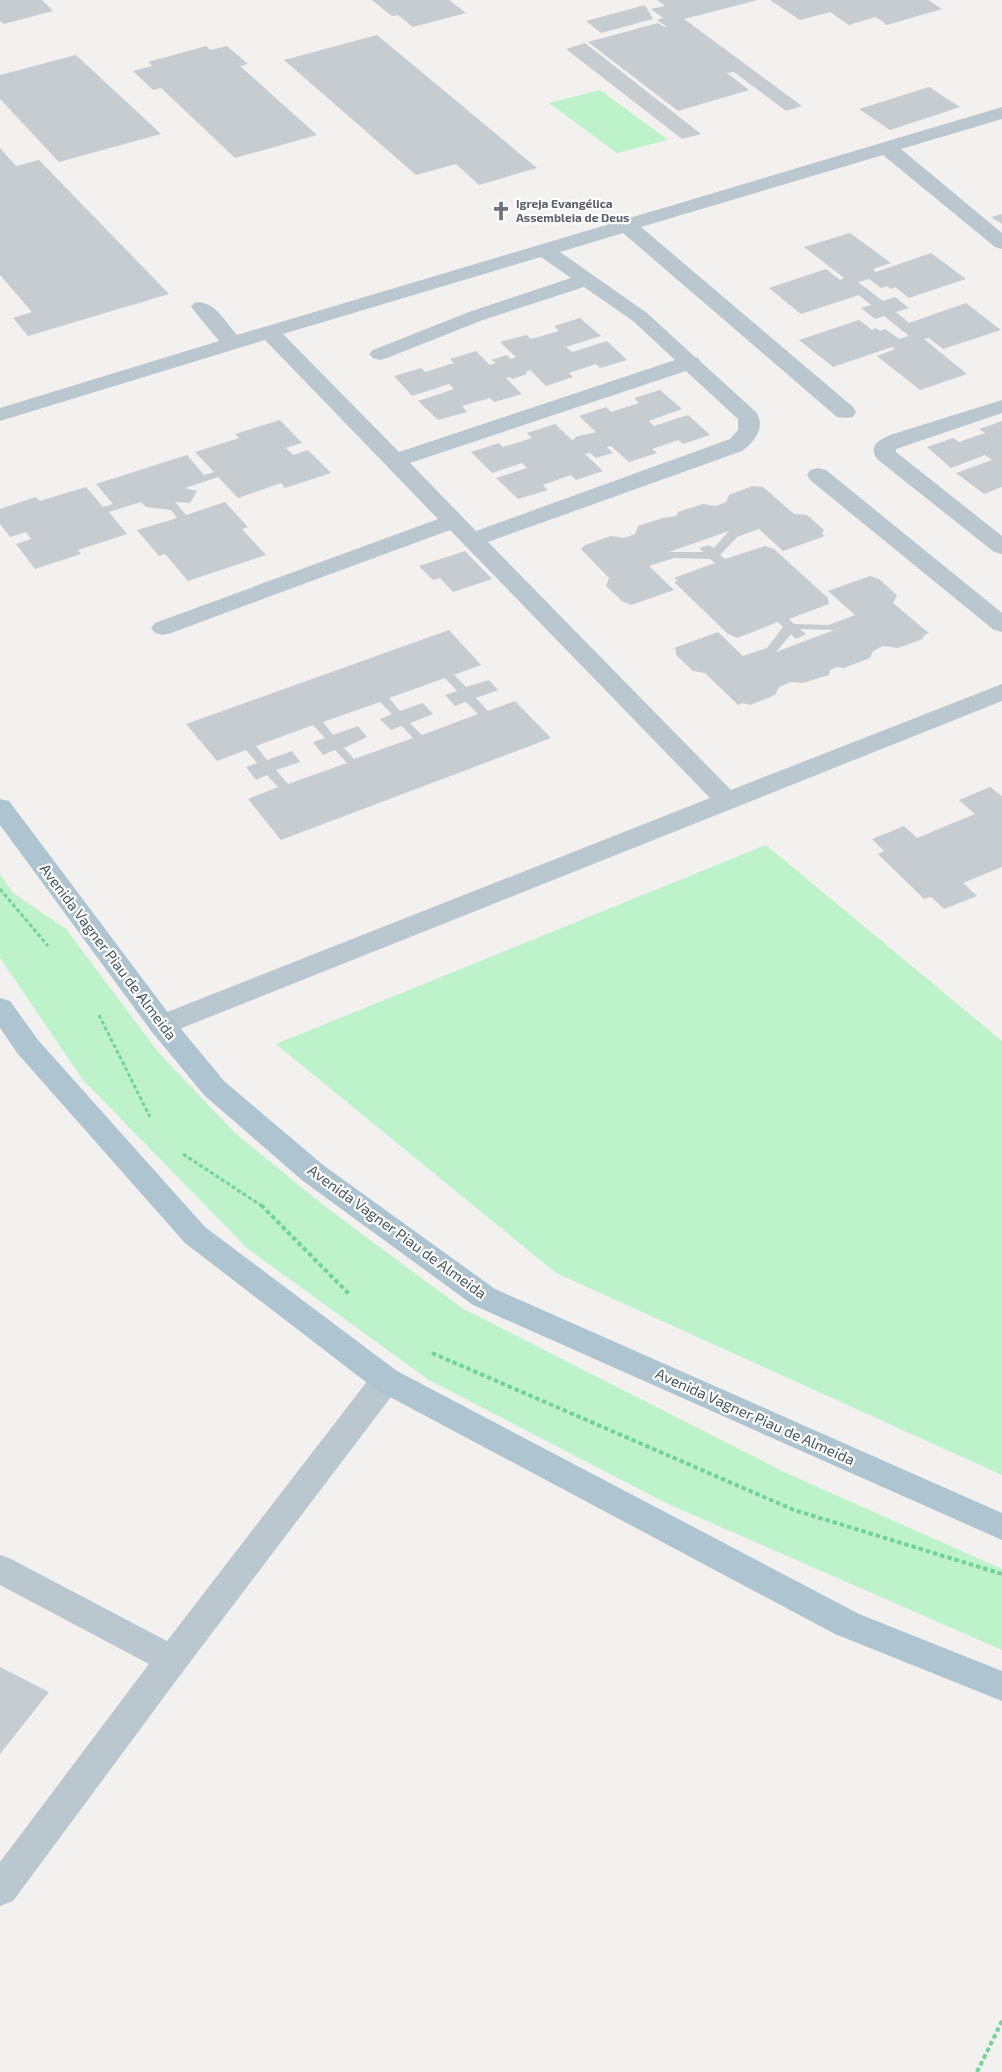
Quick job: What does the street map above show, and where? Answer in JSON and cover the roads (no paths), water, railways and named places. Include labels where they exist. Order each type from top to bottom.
[{"type":"main road","name":"Avenida Vagner Piau de Almeida","points":[[0,807],[162,1025],[214,1088],[306,1167],[484,1297],[1002,1527]]},
{"type":"main road","points":[[0,1008],[28,1047],[195,1235],[386,1380],[847,1624],[1002,1686]]},
{"type":"street","points":[[0,415],[232,343],[1002,113]]},
{"type":"street","points":[[886,148],[1002,243]]},
{"type":"street","points":[[626,225],[844,412]]},
{"type":"street","points":[[472,540],[734,446],[744,439],[750,423],[748,416],[640,317],[544,250]]},
{"type":"street","points":[[380,354],[476,316],[566,288],[586,279]]},
{"type":"street","points":[[201,307],[232,343]]},
{"type":"street","points":[[269,332],[727,802]]},
{"type":"street","points":[[394,460],[691,362]]},
{"type":"street","points":[[1002,406],[898,440],[885,446],[885,454],[1002,547]]},
{"type":"street","points":[[818,475],[1002,626]]},
{"type":"street","points":[[163,628],[453,521]]},
{"type":"street","points":[[162,1025],[1002,692]]},
{"type":"street","points":[[0,1890],[172,1660],[386,1380]]},
{"type":"street","points":[[0,1569],[172,1660]]},
{"type":"place","name":"Igreja Evangélica Assembleia de Deus","points":[[501,211]]}]
